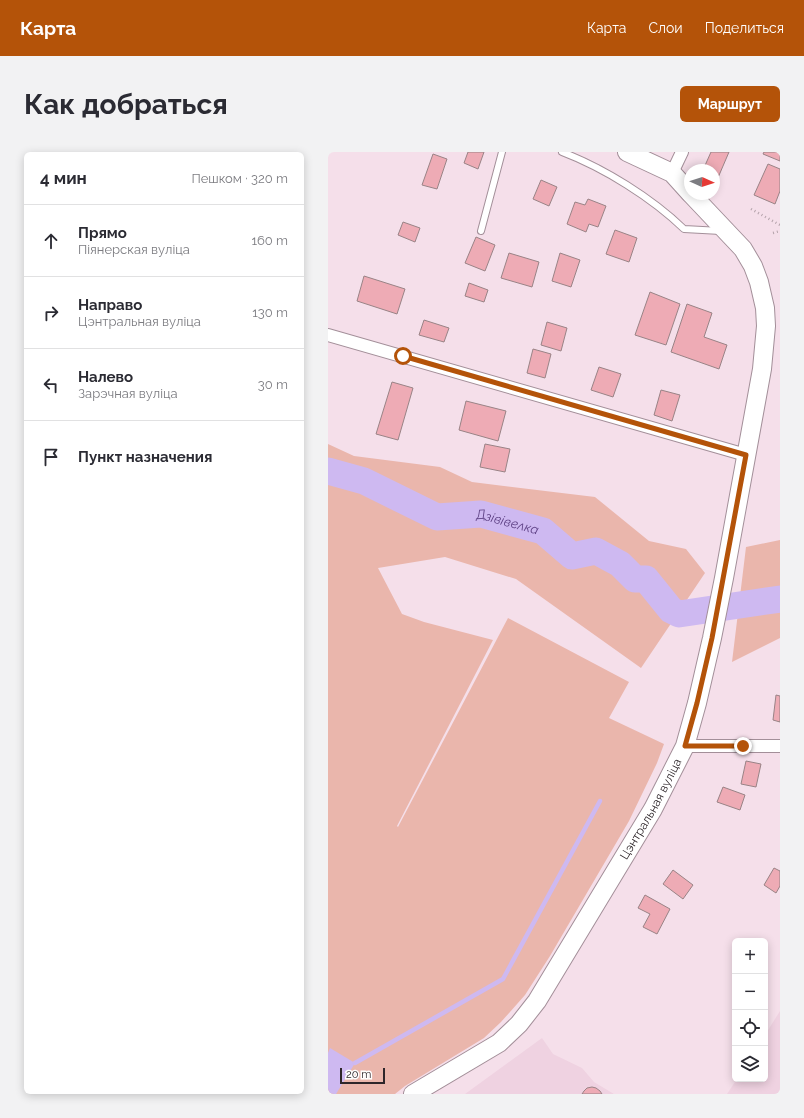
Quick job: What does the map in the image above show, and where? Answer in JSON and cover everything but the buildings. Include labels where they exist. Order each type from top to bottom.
[{"type":"street","points":[[627,152],[672,173],[682,152]]},
{"type":"street","name":"Цэнтральная вуліца","points":[[672,173],[684,186]]},
{"type":"street","name":"Цэнтральная вуліца","points":[[413,1094],[498,1043],[519,1024],[538,1001],[653,809],[685,746],[697,703],[712,638],[762,369],[773,326],[765,308],[759,282],[753,266],[743,249],[697,200]]},
{"type":"street","points":[[328,334],[746,455]]},
{"type":"street","points":[[685,746],[780,746]]},
{"type":"lane","points":[[480,230],[502,152]]},
{"type":"lane","points":[[562,152],[618,179],[670,215],[684,229],[726,232]]},
{"type":"path","points":[[751,209],[780,225]]},
{"type":"path","points":[[773,233],[780,231]]},
{"type":"shaded area","points":[[328,444],[354,456],[440,467],[472,482],[595,497],[649,541],[686,549],[705,573],[641,668],[516,579],[445,557],[378,568],[402,614],[424,622],[493,640],[397,826],[398,827],[508,618],[629,682],[609,718],[664,744],[657,763],[629,821],[550,956],[525,995],[501,1022],[484,1038],[405,1086],[395,1094],[328,1094]]},
{"type":"shaded area","points":[[780,540],[780,638],[732,662],[746,547]]},
{"type":"shaded area","points":[[780,1011],[780,1094],[727,1094],[735,1082],[768,1082],[768,1030]]},
{"type":"shaded area","points":[[542,1038],[553,1054],[582,1068],[594,1082],[614,1094],[465,1094]]},
{"type":"shaded area","points":[[330,1048],[355,1063],[336,1094],[328,1094],[328,1053]]},
{"type":"waterway","name":"Дзівівелка","points":[[328,471],[364,481],[437,517],[481,514],[543,531],[572,556],[596,551],[620,564],[635,579],[646,579],[671,610],[679,614],[780,599]]},
{"type":"waterway","points":[[355,1063],[503,979],[600,801]]},
{"type":"route","points":[[403,356],[746,455],[712,638],[697,703],[685,746],[743,746]]}]
